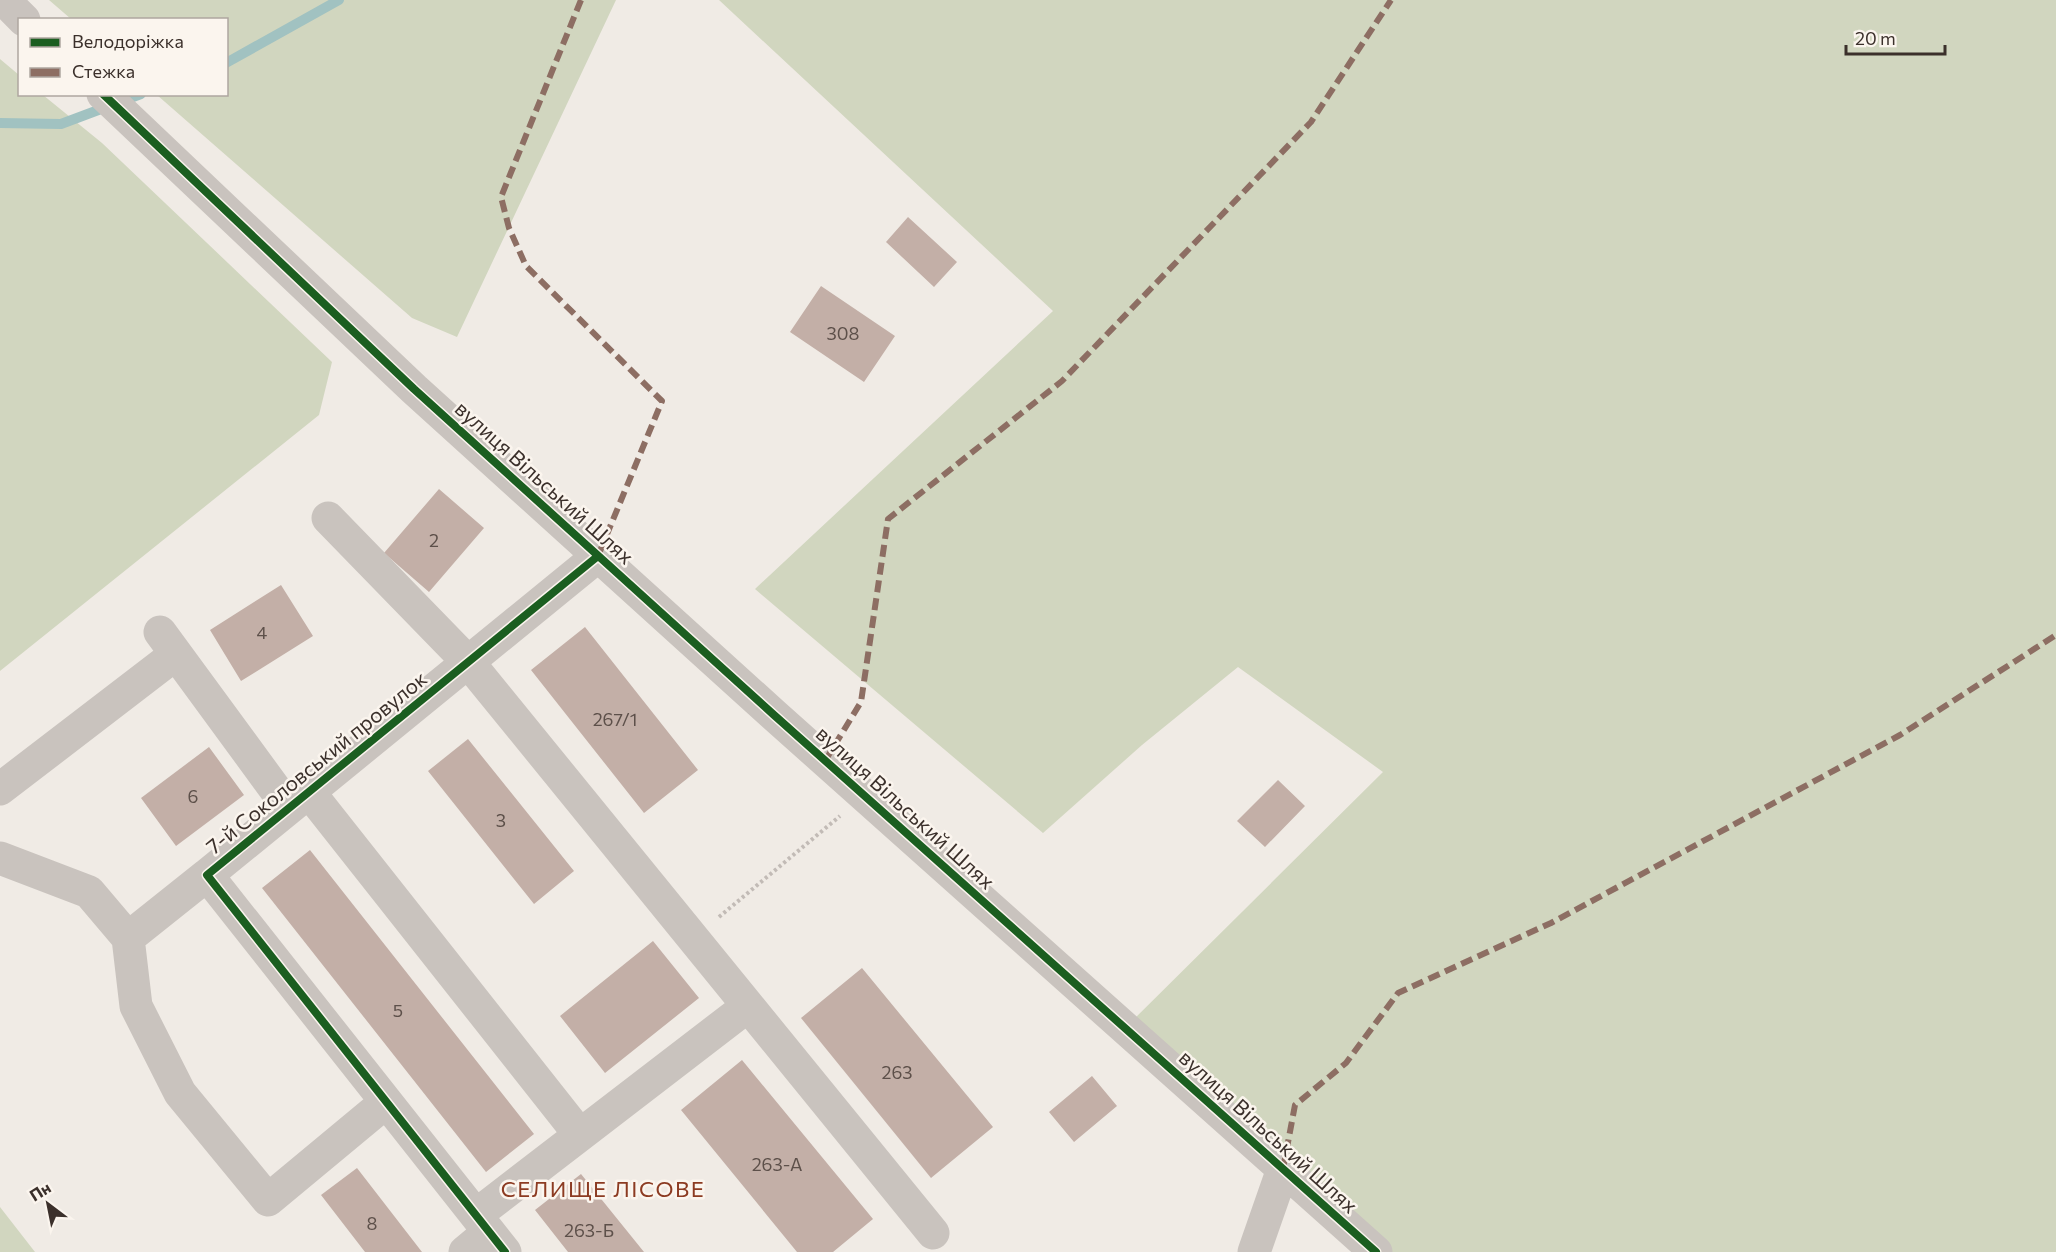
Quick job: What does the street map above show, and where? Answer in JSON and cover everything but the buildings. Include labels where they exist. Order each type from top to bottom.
[{"type":"street","points":[[4,0],[22,18]]},
{"type":"street","name":"вулиця Вільський Шлях","points":[[105,96],[414,388],[598,556],[1376,1252]]},
{"type":"street","points":[[328,518],[469,663],[933,1233]]},
{"type":"street","name":"7-й Соколовський провулок","points":[[484,1238],[386,1102],[207,875],[598,556]]},
{"type":"street","points":[[0,789],[168,643],[580,1135]]},
{"type":"street","points":[[0,858],[89,892],[128,938],[135,1006],[180,1093],[268,1200],[386,1102]]},
{"type":"street","points":[[128,938],[207,875]]},
{"type":"street","points":[[484,1238],[580,1135],[748,1006]]},
{"type":"street","points":[[1254,1252],[1283,1169]]},
{"type":"path","points":[[693,938],[865,796]]},
{"type":"green space","points":[[49,0],[616,0],[457,337],[412,318],[158,96],[228,96],[228,18],[70,18]]},
{"type":"green space","points":[[719,0],[2056,0],[2056,1252],[1376,1252],[1125,1028],[1383,772],[1238,667],[1142,745],[1043,833],[755,589],[1053,311]]},
{"type":"green space","points":[[0,59],[18,74],[18,96],[44,96],[102,143],[332,362],[319,415],[0,671]]},
{"type":"green space","points":[[0,1207],[35,1252],[0,1252]]},
{"type":"waterway","points":[[228,62],[339,0]]},
{"type":"waterway","points":[[0,123],[61,124],[136,96]]},
{"type":"marked path","points":[[581,0],[501,197],[509,228],[526,266],[662,401],[598,556]]},
{"type":"marked path","points":[[825,761],[861,702],[888,519],[1062,381],[1311,122],[1391,0]]},
{"type":"marked path","points":[[1283,1169],[1295,1105],[1346,1063],[1398,993],[1551,923],[1900,735],[2056,635]]},
{"type":"cycle path","points":[[105,96],[414,389],[774,715],[1376,1252]]},
{"type":"cycle path","points":[[505,1252],[207,875],[598,556]]},
{"type":"district","name":"СЕЛИЩЕ ЛІСОВЕ","points":[[603,1189]]}]
